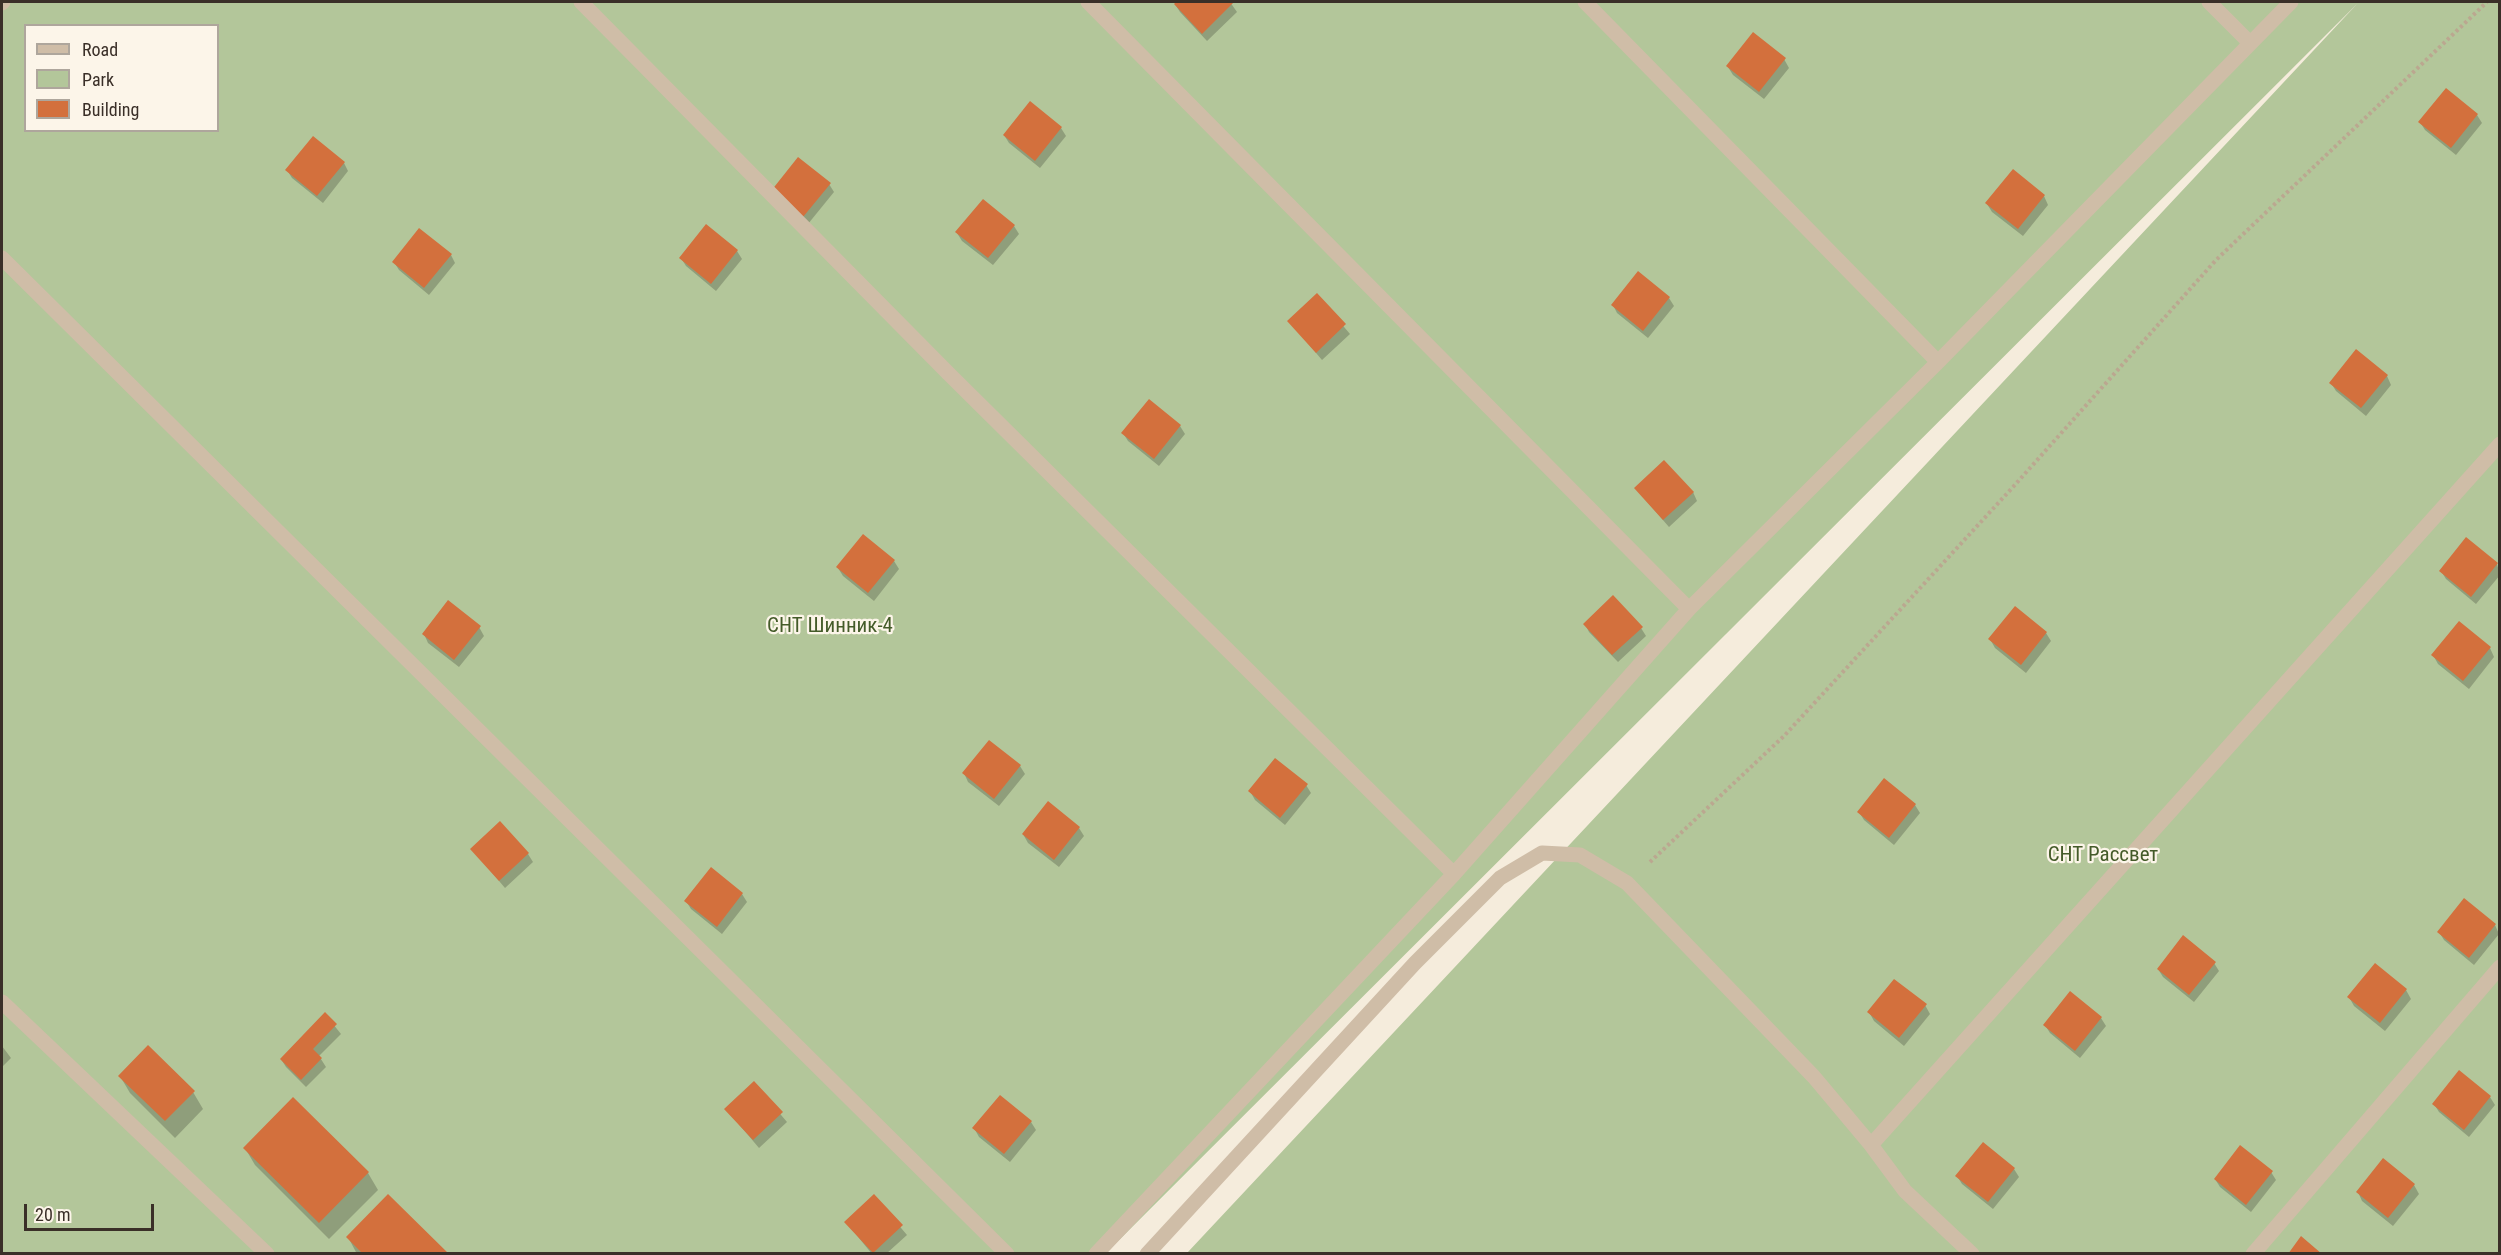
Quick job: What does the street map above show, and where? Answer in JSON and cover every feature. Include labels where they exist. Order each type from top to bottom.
[{"type":"lane","points":[[581,2],[957,382],[1454,874]]},
{"type":"lane","points":[[1088,2],[1689,609]]},
{"type":"lane","points":[[1585,2],[1938,362]]},
{"type":"lane","points":[[2209,2],[2249,42]]},
{"type":"lane","points":[[1096,1254],[1454,874],[1689,609],[1938,362],[2249,42],[2291,2]]},
{"type":"lane","points":[[2,258],[1007,1254]]},
{"type":"lane","points":[[1871,1145],[2499,444]]},
{"type":"lane","points":[[1147,1254],[1415,963],[1500,878],[1542,853],[1580,855],[1628,883],[1814,1077],[1871,1145],[1905,1191],[1972,1254]]},
{"type":"lane","points":[[2253,1254],[2499,968]]},
{"type":"lane","points":[[2,1002],[267,1254]]},
{"type":"path","points":[[1628,883],[1784,736],[2013,487],[2216,260],[2487,2]]},
{"type":"green space","name":"СНТ Шинник-4","points":[[2,2],[2499,2],[2499,1253],[1187,1253],[2357,4],[1106,1253],[2,1254]]},
{"type":"building","points":[[1176,2],[1233,3],[1202,34],[1174,4]]},
{"type":"building","points":[[1753,32],[1786,58],[1759,92],[1726,66]]},
{"type":"building","points":[[2446,88],[2478,114],[2451,148],[2418,122]]},
{"type":"building","points":[[1030,101],[1062,127],[1035,161],[1003,135]]},
{"type":"building","points":[[313,136],[345,162],[317,196],[285,170]]},
{"type":"building","points":[[798,157],[831,183],[803,217],[771,191]]},
{"type":"building","points":[[2013,169],[2045,195],[2018,229],[1985,203]]},
{"type":"building","points":[[983,199],[1015,225],[988,258],[955,232]]},
{"type":"building","points":[[706,224],[738,250],[711,284],[679,258]]},
{"type":"building","points":[[419,228],[452,254],[424,288],[392,262]]},
{"type":"building","points":[[1638,271],[1670,297],[1643,331],[1611,305]]},
{"type":"building","points":[[1317,293],[1346,324],[1316,353],[1287,321]]},
{"type":"building","points":[[2356,349],[2388,375],[2361,408],[2329,383]]},
{"type":"building","points":[[1149,399],[1181,425],[1154,459],[1121,433]]},
{"type":"building","points":[[1664,460],[1694,492],[1663,520],[1634,488]]},
{"type":"building","points":[[863,534],[895,560],[868,593],[836,567]]},
{"type":"building","points":[[2466,537],[2498,563],[2471,597],[2439,571]]},
{"type":"building","points":[[1613,595],[1643,627],[1612,655],[1583,624]]},
{"type":"building","points":[[448,600],[481,626],[454,660],[422,634]]},
{"type":"building","points":[[2015,606],[2047,632],[2021,665],[1988,639]]},
{"type":"building","points":[[2459,621],[2491,647],[2463,681],[2431,655]]},
{"type":"building","points":[[989,740],[1021,765],[994,799],[962,773]]},
{"type":"building","points":[[1275,758],[1308,784],[1280,818],[1248,791]]},
{"type":"building","points":[[1884,778],[1916,804],[1889,838],[1857,812]]},
{"type":"building","points":[[1048,801],[1080,827],[1054,860],[1022,834]]},
{"type":"building","points":[[500,821],[529,853],[499,881],[470,849]]},
{"type":"building","points":[[711,867],[743,893],[717,927],[684,901]]},
{"type":"building","points":[[2464,898],[2496,924],[2469,958],[2437,932]]},
{"type":"building","points":[[2183,935],[2216,962],[2189,995],[2157,969]]},
{"type":"building","points":[[2375,963],[2407,989],[2380,1023],[2347,997]]},
{"type":"building","points":[[1894,979],[1927,1004],[1899,1038],[1867,1012]]},
{"type":"building","points":[[2070,991],[2102,1017],[2075,1051],[2043,1025]]},
{"type":"building","points":[[325,1012],[337,1024],[313,1049],[322,1058],[301,1080],[280,1059]]},
{"type":"building","points":[[148,1045],[195,1091],[165,1121],[118,1076]]},
{"type":"building","points":[[2459,1070],[2491,1096],[2464,1130],[2432,1104]]},
{"type":"building","points":[[754,1081],[783,1112],[753,1140],[724,1109]]},
{"type":"building","points":[[1000,1095],[1032,1121],[1004,1154],[972,1128]]},
{"type":"building","points":[[293,1097],[369,1172],[319,1223],[243,1148]]},
{"type":"building","points":[[1983,1142],[2015,1168],[1988,1202],[1955,1176]]},
{"type":"building","points":[[2240,1145],[2273,1171],[2246,1205],[2214,1179]]},
{"type":"building","points":[[2383,1158],[2415,1184],[2388,1218],[2356,1192]]},
{"type":"building","points":[[388,1194],[449,1254],[363,1254],[346,1237]]},
{"type":"building","points":[[874,1194],[903,1225],[873,1253],[844,1222]]},
{"type":"building","points":[[2301,1236],[2322,1254],[2288,1254]]},
{"type":"park label","name":"СНТ Рассвет","points":[[2103,856]]}]
